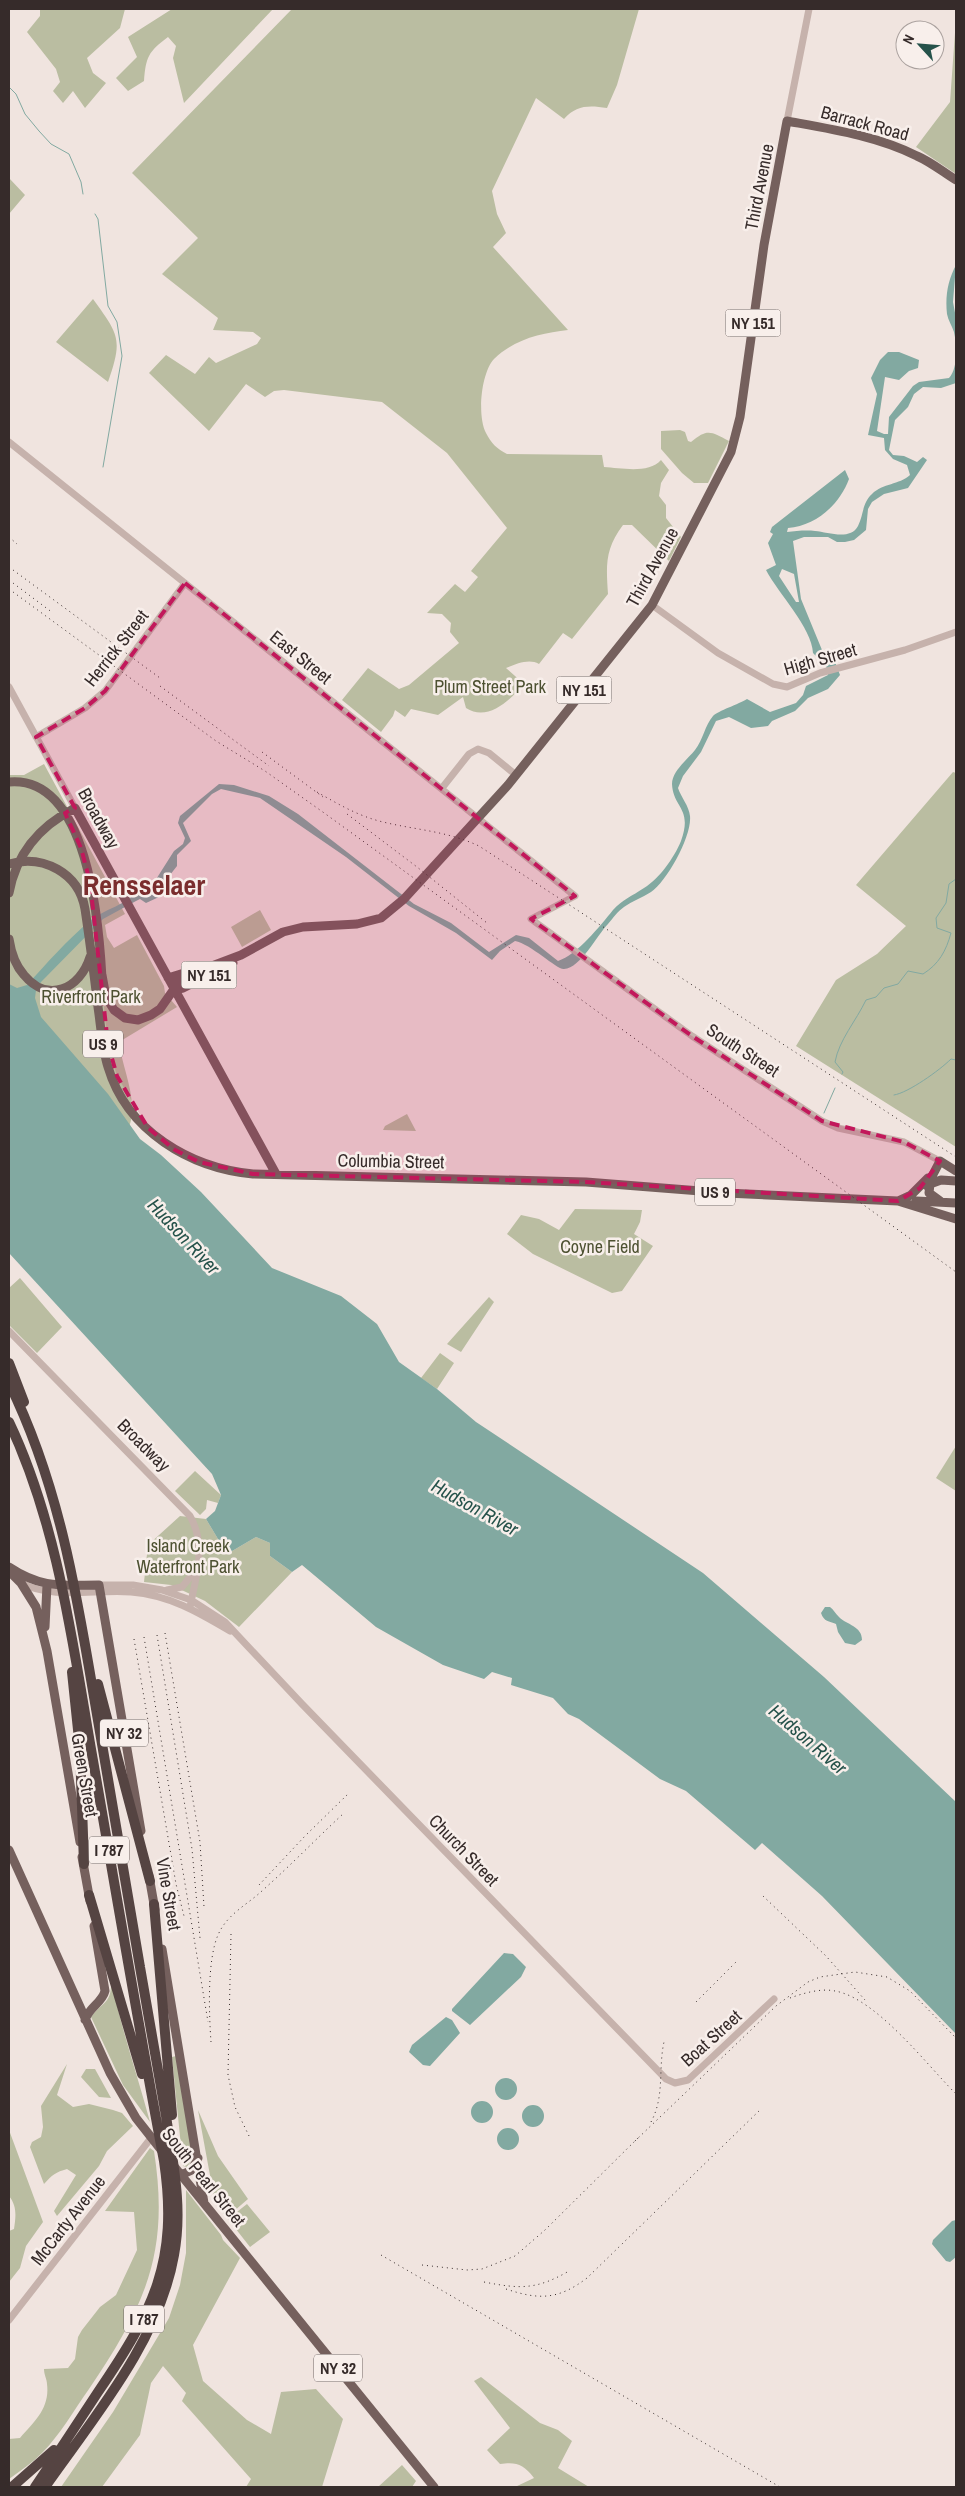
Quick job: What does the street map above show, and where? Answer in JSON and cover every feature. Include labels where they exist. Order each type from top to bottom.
[{"type":"highway","points":[[9,1363],[27,1409],[36,1446]]},
{"type":"highway","name":"I 787","points":[[9,1384],[36,1446],[60,1519],[80,1613],[171,2129],[178,2223],[170,2276],[151,2327],[124,2372],[46,2487]]},
{"type":"highway","name":"I 787","points":[[9,1422],[18,1440],[42,1513],[73,1642],[154,2106],[168,2200],[166,2250],[150,2306],[129,2346],[34,2487]]},
{"type":"highway","points":[[62,1594],[63,1620],[80,1749],[84,1864]]},
{"type":"highway","points":[[80,1613],[150,1881]]},
{"type":"highway","points":[[89,1895],[154,2106]]},
{"type":"highway","points":[[154,1904],[171,2129]]},
{"type":"highway","name":"I 787","points":[[12,2487],[40,2464],[78,2423]]},
{"type":"highway","name":"I 787","points":[[52,2487],[74,2446]]},
{"type":"main road","name":"Barrack Road","points":[[787,121],[858,134],[884,142],[917,156],[956,180]]},
{"type":"main road","name":"Third Avenue","points":[[174,990],[179,982],[204,969],[241,955],[290,930],[303,926],[357,924],[386,914],[399,904],[499,796],[652,605],[731,452],[737,435],[763,255],[787,121]]},
{"type":"main road","name":"US 9","points":[[9,782],[28,783],[44,790],[56,801],[68,820],[81,848],[88,873],[108,1067],[124,1101],[142,1123],[168,1145],[199,1162],[234,1172],[276,1174]]},
{"type":"main road","points":[[9,893],[18,865],[35,837],[50,822],[75,808]]},
{"type":"main road","name":"Broadway","points":[[75,808],[276,1174]]},
{"type":"main road","name":"US 9","points":[[9,864],[23,861],[40,862],[56,868],[70,879],[80,893],[85,905],[95,954],[102,975],[107,1032],[113,1066],[128,1099],[142,1123]]},
{"type":"main road","points":[[9,939],[20,970],[37,986],[56,990],[67,988],[79,979],[95,954]]},
{"type":"main road","name":"Third Avenue","points":[[174,990],[183,988],[235,962],[241,955]]},
{"type":"main road","points":[[168,978],[190,970],[204,969]]},
{"type":"main road","points":[[102,975],[110,1004],[119,1015],[130,1019],[144,1018],[156,1012],[174,990]]},
{"type":"main road","points":[[940,1161],[932,1174],[927,1189],[931,1196],[945,1202]]},
{"type":"main road","name":"South Street","points":[[940,1161],[956,1171]]},
{"type":"main road","name":"Columbia Street","points":[[276,1174],[586,1182],[833,1198],[898,1200]]},
{"type":"main road","points":[[898,1200],[911,1195],[932,1174]]},
{"type":"main road","points":[[927,1189],[936,1180],[956,1181]]},
{"type":"main road","points":[[898,1200],[956,1219]]},
{"type":"main road","name":"US 9","points":[[898,1200],[956,1202]]},
{"type":"main road","name":"Green Street","points":[[9,1568],[24,1581],[36,1607],[47,1651],[105,1987],[101,2000]]},
{"type":"main road","points":[[24,1581],[47,1588],[100,1588]]},
{"type":"main road","points":[[47,1588],[44,1619],[47,1651]]},
{"type":"main road","name":"Vine Street","points":[[100,1588],[198,2158],[204,2203]]},
{"type":"main road","name":"South Pearl Street","points":[[9,1850],[115,2082],[151,2138],[434,2487]]},
{"type":"main road","points":[[75,1998],[87,2003],[101,2000]]},
{"type":"main road","points":[[86,2020],[90,2010],[101,2000]]},
{"type":"main road","points":[[181,2175],[192,2170],[198,2158]]},
{"type":"street","points":[[787,121],[809,9]]},
{"type":"street","name":"East Street","points":[[9,442],[575,896],[531,919]]},
{"type":"street","name":"Herrick Street","points":[[36,736],[85,708],[100,696],[185,583]]},
{"type":"street","name":"High Street","points":[[652,605],[718,653],[773,684],[787,687],[826,672],[905,650],[956,632]]},
{"type":"street","name":"Broadway","points":[[9,687],[75,808]]},
{"type":"street","points":[[442,788],[469,754],[478,749],[489,753],[516,775]]},
{"type":"street","name":"South Street","points":[[531,919],[692,1036],[822,1121],[838,1128],[904,1142],[940,1161]]},
{"type":"street","name":"Broadway","points":[[9,1331],[186,1510],[197,1530],[201,1549],[190,1604]]},
{"type":"street","points":[[162,1590],[182,1587],[192,1578],[199,1564]]},
{"type":"street","name":"Church Street","points":[[100,1588],[133,1585],[162,1590],[217,1615],[654,2068],[666,2079],[675,2083]]},
{"type":"street","name":"Church Street","points":[[100,1588],[150,1594],[190,1604]]},
{"type":"street","name":"Boat Street","points":[[675,2083],[688,2080],[774,1999]]},
{"type":"street","name":"McCarty Avenue","points":[[9,2320],[151,2138]]},
{"type":"highlighted area","points":[[185,583],[575,896],[531,919],[692,1036],[822,1121],[904,1142],[940,1161],[920,1188],[898,1201],[586,1182],[253,1174],[199,1162],[175,1150],[148,1128],[117,1076],[108,1044],[90,882],[81,848],[65,813],[75,808],[36,737],[85,708],[105,691]]},
{"type":"green space","points":[[40,9],[125,9],[120,28],[87,58],[93,73],[106,83],[85,108],[73,91],[63,103],[53,91],[60,82],[56,69],[27,32],[40,16]]},
{"type":"green space","points":[[172,9],[273,9],[184,103],[173,58],[176,46],[168,37],[149,56],[144,81],[128,91],[116,78],[137,57],[128,37]]},
{"type":"green space","name":"Plum Street Park","points":[[292,9],[639,9],[617,85],[607,108],[583,107],[573,111],[564,119],[536,98],[492,191],[497,214],[506,233],[493,247],[568,330],[529,338],[510,346],[502,352],[494,359],[486,374],[481,406],[483,426],[486,433],[497,448],[507,454],[602,455],[604,467],[626,469],[642,469],[661,460],[669,470],[661,483],[659,496],[666,505],[666,518],[681,537],[669,561],[632,525],[623,525],[613,542],[608,558],[608,594],[572,639],[563,633],[539,664],[535,662],[518,663],[506,668],[524,684],[505,702],[490,711],[474,712],[466,708],[463,697],[438,715],[411,709],[405,717],[395,710],[393,716],[381,732],[342,700],[368,668],[399,689],[409,685],[459,643],[450,632],[451,623],[442,614],[427,613],[455,584],[465,592],[478,577],[471,571],[507,528],[447,453],[382,402],[284,390],[274,391],[265,397],[246,384],[209,431],[149,373],[166,355],[195,374],[209,357],[216,363],[257,344],[261,338],[253,332],[213,330],[218,318],[162,274],[198,238],[132,173]]},
{"type":"green space","points":[[956,19],[956,174],[916,147],[950,102]]},
{"type":"green space","points":[[9,178],[25,195],[9,214]]},
{"type":"green space","points":[[93,299],[108,321],[116,338],[116,356],[108,382],[56,342]]},
{"type":"green space","points":[[680,430],[685,432],[688,441],[691,442],[706,433],[718,435],[729,441],[708,483],[694,483],[682,473],[661,449],[661,431]]},
{"type":"green space","name":"Riverfront Park","points":[[44,764],[125,914],[105,925],[107,937],[114,948],[137,935],[164,986],[165,993],[177,1007],[119,1042],[132,1100],[130,1122],[123,1138],[9,987],[9,775],[24,775]]},
{"type":"green space","points":[[953,772],[956,773],[956,1147],[796,1046],[836,980],[877,954],[906,926],[856,885]]},
{"type":"green space","points":[[260,910],[271,930],[242,947],[231,927]]},
{"type":"green space","points":[[407,1114],[416,1131],[383,1130],[385,1126]]},
{"type":"green space","name":"Coyne Field","points":[[575,1209],[642,1210],[640,1222],[634,1234],[653,1246],[622,1291],[612,1293],[533,1254],[507,1234],[521,1215],[539,1219],[559,1230]]},
{"type":"green space","points":[[20,1278],[62,1327],[37,1353],[9,1325],[9,1288]]},
{"type":"green space","points":[[489,1297],[494,1302],[461,1352],[447,1344]]},
{"type":"green space","points":[[440,1353],[454,1363],[437,1389],[421,1378]]},
{"type":"green space","points":[[956,1446],[956,1491],[936,1478]]},
{"type":"green space","points":[[195,1471],[221,1495],[218,1503],[207,1500],[206,1509],[200,1515],[175,1491]]},
{"type":"green space","name":"Island Creek Waterfront Park","points":[[180,1516],[206,1519],[227,1554],[256,1537],[270,1543],[270,1556],[292,1572],[239,1627],[205,1601],[171,1585],[144,1582],[148,1545]]},
{"type":"green space","points":[[111,1979],[124,2033],[150,2122],[123,2085],[91,2017],[109,1998]]},
{"type":"green space","points":[[176,2056],[195,2156],[187,2167],[183,2166],[172,2057]]},
{"type":"green space","points":[[67,2064],[57,2095],[73,2107],[89,2104],[122,2113],[133,2126],[107,2151],[99,2166],[57,2216],[54,2211],[76,2175],[67,2169],[54,2174],[44,2184],[30,2147],[32,2142],[41,2137],[43,2127],[41,2106]]},
{"type":"green space","points":[[86,2069],[95,2069],[111,2098],[99,2097],[81,2077]]},
{"type":"green space","points":[[198,2110],[218,2156],[248,2199],[227,2217],[219,2209],[214,2197]]},
{"type":"green space","points":[[9,2130],[43,2222],[26,2246],[20,2268],[9,2282],[9,2231],[14,2229],[15,2207],[9,2196]]},
{"type":"green space","points":[[150,2148],[154,2151],[158,2187],[158,2220],[155,2249],[148,2277],[138,2304],[109,2359],[61,2430],[38,2457],[9,2479],[9,2439],[20,2438],[36,2420],[44,2407],[47,2382],[44,2369],[68,2368],[75,2359],[78,2337],[82,2330],[100,2307],[116,2295],[137,2250],[134,2212],[105,2211]]},
{"type":"green space","points":[[186,2190],[223,2240],[240,2258],[193,2345],[203,2381],[247,2420],[271,2434],[281,2392],[316,2389],[343,2419],[322,2487],[246,2487],[251,2479],[182,2401],[186,2393],[163,2366],[151,2383],[140,2435],[102,2487],[61,2487],[113,2412],[169,2318],[180,2285],[186,2253]]},
{"type":"green space","points":[[247,2204],[270,2232],[250,2247],[228,2219]]},
{"type":"green space","points":[[481,2377],[540,2423],[558,2430],[572,2441],[558,2468],[589,2487],[515,2487],[534,2478],[519,2465],[511,2463],[500,2464],[487,2450],[510,2428],[474,2381]]},
{"type":"green space","points":[[402,2465],[416,2481],[412,2487],[378,2487]]},
{"type":"water","points":[[956,265],[953,302],[956,318],[956,348],[954,332],[946,307],[949,282]]},
{"type":"water","name":"Hudson River","points":[[888,352],[899,352],[919,360],[918,368],[909,371],[899,380],[885,377],[877,431],[888,434],[889,417],[913,386],[919,382],[949,378],[954,369],[956,356],[956,383],[941,388],[923,387],[914,394],[908,407],[895,420],[889,450],[893,455],[904,456],[917,462],[923,457],[927,460],[908,488],[884,494],[872,502],[868,509],[866,530],[854,540],[837,542],[828,537],[804,537],[793,541],[801,599],[822,650],[828,658],[835,662],[840,675],[828,689],[808,698],[795,711],[772,721],[768,726],[751,728],[729,717],[716,721],[701,752],[683,776],[678,788],[688,809],[690,825],[683,846],[671,868],[651,892],[620,910],[576,963],[564,969],[561,968],[515,941],[500,951],[492,960],[456,933],[409,906],[346,857],[260,798],[221,789],[212,794],[183,823],[191,841],[177,855],[177,866],[166,880],[166,885],[159,897],[146,903],[140,899],[103,919],[41,982],[36,990],[35,998],[41,1017],[108,1094],[140,1139],[161,1155],[201,1192],[272,1268],[341,1296],[377,1324],[399,1362],[437,1389],[476,1422],[703,1573],[824,1677],[956,1802],[956,2034],[822,1896],[762,1843],[755,1850],[686,1791],[660,1779],[579,1719],[568,1714],[553,1698],[511,1685],[512,1678],[492,1672],[484,1679],[443,1665],[376,1627],[302,1565],[292,1572],[270,1556],[270,1543],[256,1537],[227,1554],[206,1519],[215,1511],[221,1495],[212,1474],[9,1253],[9,984],[17,988],[27,985],[65,944],[90,921],[122,903],[138,890],[145,893],[148,892],[174,851],[183,844],[185,838],[178,823],[180,816],[219,784],[234,785],[269,796],[298,814],[414,904],[451,923],[489,952],[516,935],[529,938],[558,961],[573,953],[616,907],[650,884],[666,868],[681,841],[685,822],[684,815],[673,792],[673,779],[677,770],[698,746],[713,716],[747,699],[770,712],[796,703],[803,695],[806,686],[828,675],[826,666],[813,653],[811,643],[801,622],[766,570],[776,565],[768,543],[773,534],[770,532],[772,527],[845,470],[849,479],[840,497],[833,505],[817,518],[808,523],[788,528],[787,532],[812,531],[844,534],[854,531],[860,522],[866,501],[876,490],[901,481],[910,475],[907,465],[893,459],[885,450],[884,438],[868,435],[877,394],[871,378],[880,360]],"holes":[[[782,569],[794,574],[799,602],[796,602],[779,576]]]},
{"type":"water","points":[[825,1607],[830,1607],[842,1620],[857,1629],[862,1640],[855,1645],[845,1643],[838,1632],[836,1624],[827,1621],[822,1616],[821,1613]]},
{"type":"water","points":[[504,1953],[513,1954],[526,1967],[521,1977],[470,2025],[452,2009]]},
{"type":"water","points":[[446,2017],[452,2020],[460,2033],[430,2066],[423,2065],[409,2052],[412,2045]]},
{"type":"water","points":[[506,2078],[514,2081],[517,2089],[514,2097],[506,2100],[498,2097],[495,2089],[498,2081]]},
{"type":"water","points":[[482,2101],[490,2104],[493,2112],[490,2120],[482,2123],[474,2120],[471,2112],[474,2104]]},
{"type":"water","points":[[533,2105],[541,2108],[544,2116],[541,2124],[533,2127],[525,2124],[522,2116],[525,2108]]},
{"type":"water","points":[[508,2128],[516,2131],[519,2139],[516,2147],[508,2150],[500,2147],[497,2139],[500,2131]]},
{"type":"water","points":[[956,2220],[956,2257],[950,2262],[946,2261],[932,2244],[933,2240],[952,2221]]},
{"type":"waterway","points":[[9,87],[16,94],[25,114],[39,131],[51,144],[69,154],[81,182],[83,194]]},
{"type":"waterway","points":[[95,214],[98,219],[108,306],[117,322],[122,356],[103,467]]},
{"type":"waterway","points":[[842,1074],[843,1072],[835,1062],[837,1054],[866,1000],[876,997],[884,988],[898,984],[908,971],[923,974],[933,966],[947,946],[951,933],[937,928],[936,918],[946,903],[949,884],[956,879]]},
{"type":"waterway","points":[[894,1095],[924,1080],[951,1059],[956,1060]]},
{"type":"waterway","points":[[824,1113],[835,1088]]},
{"type":"railway","points":[[9,537],[17,544]]},
{"type":"railway","points":[[9,547],[13,550]]},
{"type":"railway","points":[[9,567],[160,678]]},
{"type":"railway","points":[[9,580],[53,613]]},
{"type":"railway","points":[[9,589],[216,741],[265,771],[327,815],[956,1272]]},
{"type":"railway","points":[[160,686],[269,766]]},
{"type":"railway","points":[[262,752],[323,797]]},
{"type":"railway","points":[[317,792],[365,816],[395,825],[455,837],[479,846],[956,1157]]},
{"type":"railway","points":[[347,814],[487,923]]},
{"type":"railway","points":[[165,1633],[200,1842],[204,1907]]},
{"type":"railway","points":[[157,1635],[192,1849],[200,1938]]},
{"type":"railway","points":[[144,1637],[208,2022]]},
{"type":"railway","points":[[134,1639],[176,1884],[184,1916]]},
{"type":"railway","points":[[259,1885],[348,1794]]},
{"type":"railway","points":[[211,2042],[210,1972],[214,1946],[222,1928],[232,1915],[273,1881],[344,1813]]},
{"type":"railway","points":[[763,1896],[826,1956],[865,2000]]},
{"type":"railway","points":[[231,1934],[228,2075],[235,2107],[250,2138]]},
{"type":"railway","points":[[696,2002],[738,1960]]},
{"type":"railway","points":[[635,2141],[776,2006],[808,1982],[820,1977],[855,1972],[887,1977],[910,1991],[956,2038]]},
{"type":"railway","points":[[790,1998],[824,1990],[851,1996],[884,2019],[956,2094]]},
{"type":"railway","points":[[651,2122],[660,2092],[664,2042]]},
{"type":"railway","points":[[506,2289],[528,2295],[548,2296],[567,2291],[587,2278],[761,2109]]},
{"type":"railway","points":[[422,2265],[467,2270],[482,2269],[515,2256],[545,2230],[640,2136]]},
{"type":"railway","points":[[381,2255],[780,2487]]},
{"type":"railway","points":[[484,2282],[518,2287],[537,2285],[569,2271]]},
{"type":"district","name":"Rensselaer","points":[[144,885]]}]
